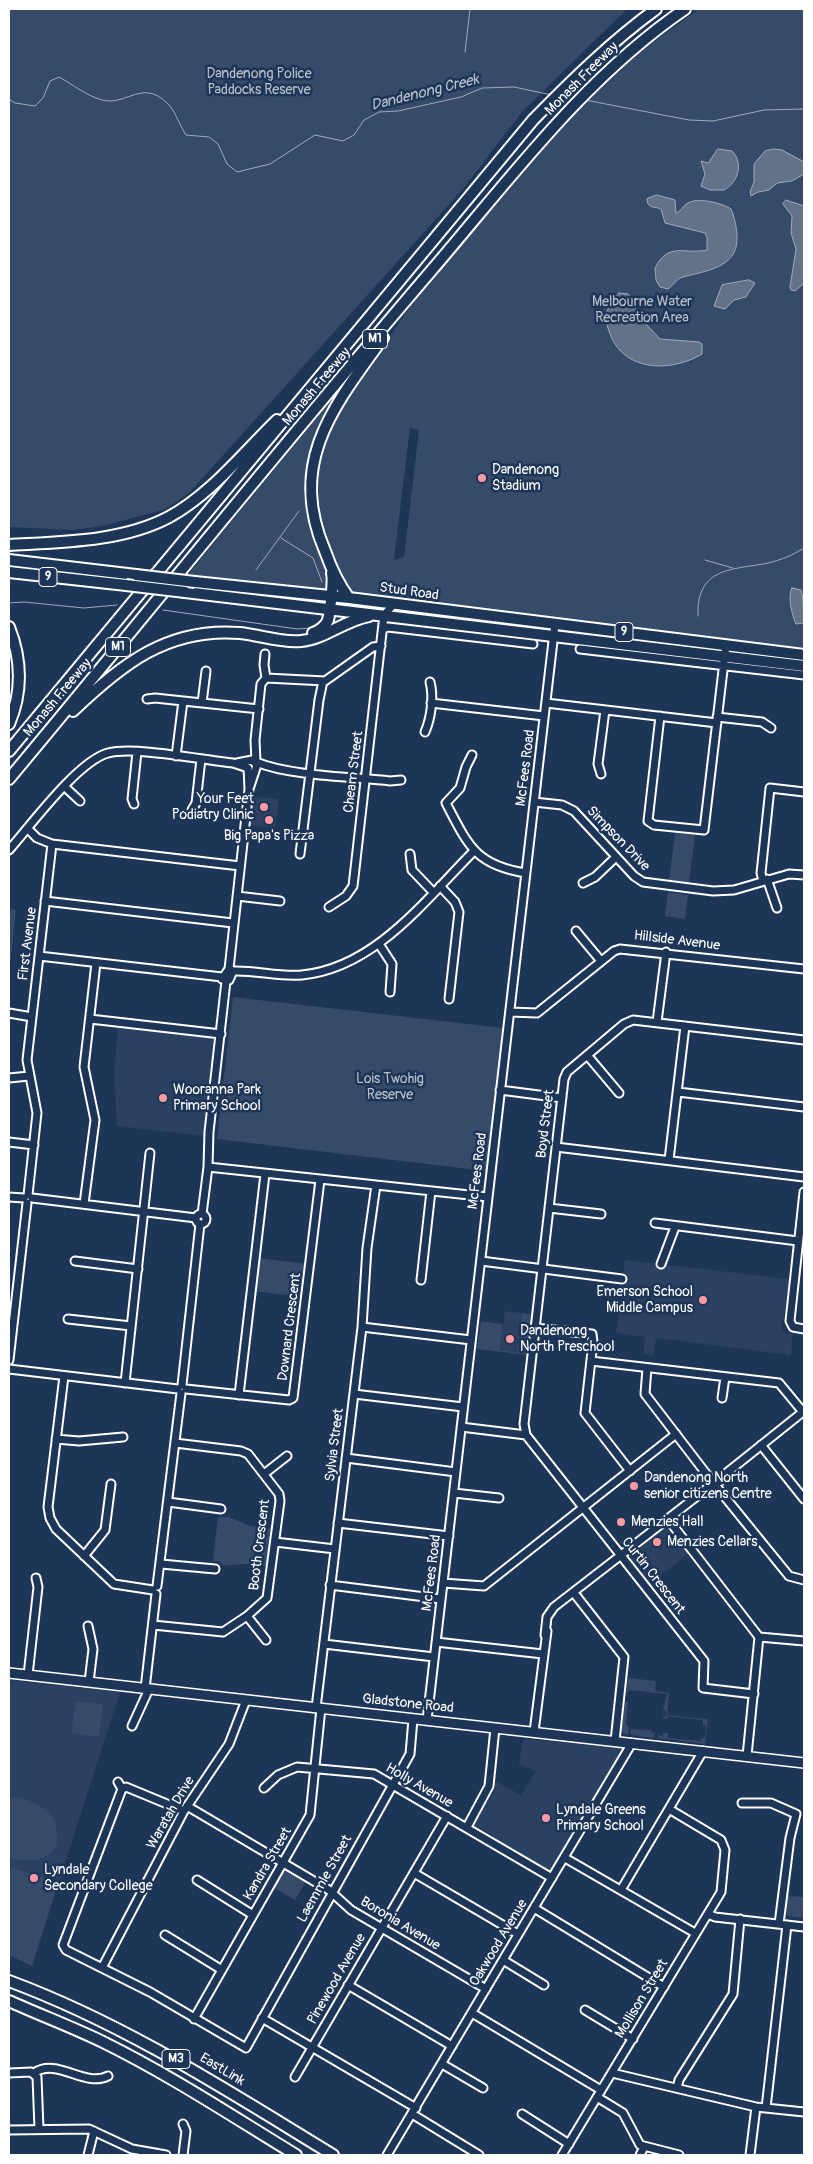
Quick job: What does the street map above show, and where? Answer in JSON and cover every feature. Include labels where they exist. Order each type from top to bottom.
[{"type":"highway","name":"Monash Freeway","points":[[9,751],[533,120],[572,79],[606,48],[656,9]]},
{"type":"highway","name":"Monash Freeway","points":[[9,779],[556,124],[597,82],[650,33],[685,9]]},
{"type":"highway","points":[[349,598],[341,587],[313,521],[310,501],[310,479],[323,430],[367,361],[431,272]]},
{"type":"highway","points":[[9,545],[129,533],[170,516],[195,500],[314,384]]},
{"type":"highway","name":"Stud Road","points":[[9,560],[349,598],[804,654]]},
{"type":"highway","points":[[275,638],[305,636],[319,630],[328,621],[333,577],[329,561]]},
{"type":"highway","name":"Stud Road","points":[[9,572],[385,615],[724,661],[804,666]]},
{"type":"highway","points":[[42,740],[99,686],[151,649],[194,635],[213,633],[239,633],[301,641],[314,638],[352,620],[385,615]]},
{"type":"highway","points":[[9,627],[16,644],[20,671],[19,691],[9,724]]},
{"type":"highway","name":"EastLink","points":[[9,1981],[87,2014],[194,2069],[333,2155]]},
{"type":"highway","name":"M3","points":[[9,2001],[127,2055],[201,2096],[296,2155]]},
{"type":"main road","name":"Gladstone Road","points":[[9,1673],[804,1763]]},
{"type":"street","points":[[383,629],[385,615],[394,604]]},
{"type":"street","name":"McFees Road","points":[[427,1720],[555,624]]},
{"type":"street","points":[[383,629],[388,626],[533,644]]},
{"type":"street","name":"Cheam Street","points":[[328,908],[346,896],[353,886],[383,629]]},
{"type":"street","points":[[660,716],[648,821],[654,826],[706,832],[726,645]]},
{"type":"street","points":[[266,678],[321,681],[370,649],[381,648]]},
{"type":"street","name":"Stud Road","points":[[580,649],[724,661],[804,675]]},
{"type":"street","points":[[39,956],[230,979],[233,923],[262,684],[266,678],[265,654]]},
{"type":"street","points":[[202,703],[206,671]]},
{"type":"street","points":[[300,854],[321,681]]},
{"type":"street","points":[[425,732],[431,703],[430,682]]},
{"type":"street","points":[[147,699],[155,698],[259,709]]},
{"type":"street","points":[[176,756],[183,701]]},
{"type":"street","points":[[431,703],[544,716]]},
{"type":"street","points":[[546,703],[660,716],[762,722],[771,728]]},
{"type":"street","points":[[601,774],[598,764],[605,710]]},
{"type":"street","points":[[9,850],[78,772],[93,759],[121,751],[366,779],[401,780]]},
{"type":"street","points":[[134,804],[132,799],[137,752]]},
{"type":"street","points":[[472,755],[466,767],[460,788],[446,802],[474,852],[499,868],[526,873]]},
{"type":"street","points":[[192,810],[196,803],[201,759]]},
{"type":"street","points":[[65,787],[80,801]]},
{"type":"street","points":[[777,908],[761,873],[770,788],[804,792]]},
{"type":"street","name":"Simpson Drive","points":[[534,802],[562,805],[574,811],[634,876],[652,885],[713,891],[734,890],[789,874],[804,875]]},
{"type":"street","points":[[28,829],[37,838],[52,844],[240,866]]},
{"type":"street","name":"First Avenue","points":[[9,1360],[38,1113],[27,1060],[52,844]]},
{"type":"street","points":[[231,970],[285,976],[320,972],[350,962],[379,944],[474,852]]},
{"type":"street","points":[[410,854],[412,870],[433,892]]},
{"type":"street","points":[[583,883],[594,877],[616,857]]},
{"type":"street","points":[[440,886],[455,902],[459,912],[449,999]]},
{"type":"street","points":[[237,896],[280,901]]},
{"type":"street","points":[[46,901],[233,923]]},
{"type":"street","points":[[576,931],[601,961]]},
{"type":"street","points":[[379,944],[392,964],[390,992]]},
{"type":"street","name":"Hillside Avenue","points":[[510,1012],[537,1013],[601,961],[620,949],[666,952],[804,969]]},
{"type":"street","points":[[657,1022],[666,952]]},
{"type":"street","points":[[84,1204],[95,1120],[84,1067],[96,963]]},
{"type":"street","points":[[132,1726],[147,1689],[155,1590],[161,1564],[182,1389],[199,1219],[208,1167],[209,1132],[224,979]]},
{"type":"street","points":[[9,1014],[32,1016]]},
{"type":"street","points":[[90,1019],[220,1034]]},
{"type":"street","name":"Boyd Street","points":[[525,1432],[556,1147],[564,1080],[567,1072],[629,1021],[657,1022],[804,1040]]},
{"type":"street","points":[[669,1160],[685,1026]]},
{"type":"street","points":[[587,1055],[619,1093]]},
{"type":"street","points":[[9,1078],[29,1076]]},
{"type":"street","points":[[500,1090],[562,1098]]},
{"type":"street","points":[[678,1092],[804,1107]]},
{"type":"street","points":[[9,1142],[34,1145]]},
{"type":"street","points":[[556,1147],[804,1176]]},
{"type":"street","points":[[125,1383],[150,1153]]},
{"type":"street","points":[[208,1167],[488,1198]]},
{"type":"street","points":[[239,1394],[265,1174]]},
{"type":"street","name":"Downard Crescent","points":[[9,1369],[239,1394],[294,1402],[320,1180]]},
{"type":"street","name":"Sylvia Street","points":[[319,1708],[330,1586],[362,1327],[367,1248],[376,1185]]},
{"type":"street","points":[[421,1280],[431,1191]]},
{"type":"street","points":[[804,1192],[790,1321],[793,1327],[804,1329]]},
{"type":"street","points":[[9,1197],[84,1204],[199,1219]]},
{"type":"street","points":[[549,1208],[601,1214]]},
{"type":"street","points":[[655,1223],[798,1241]]},
{"type":"street","points":[[661,1264],[675,1227]]},
{"type":"street","points":[[75,1261],[138,1269]]},
{"type":"street","points":[[480,1261],[622,1279]]},
{"type":"street","points":[[68,1319],[131,1326]]},
{"type":"street","points":[[362,1327],[471,1340]]},
{"type":"street","points":[[535,1328],[592,1334],[585,1413],[630,1471]]},
{"type":"street","points":[[534,1732],[546,1635],[546,1620],[550,1611],[804,1412],[781,1384],[591,1361]]},
{"type":"street","points":[[647,1368],[645,1394],[789,1576],[804,1580]]},
{"type":"street","points":[[64,1376],[49,1513],[56,1528],[114,1584],[155,1590]]},
{"type":"street","points":[[722,1398],[725,1377]]},
{"type":"street","points":[[354,1394],[463,1407]]},
{"type":"street","points":[[461,1427],[509,1433],[525,1432]]},
{"type":"street","name":"Curtin Crescent","points":[[525,1432],[704,1661],[703,1688],[754,1694]]},
{"type":"street","points":[[443,1583],[484,1586],[676,1434]]},
{"type":"street","points":[[56,1439],[79,1441],[123,1437]]},
{"type":"street","name":"Booth Crescent","points":[[153,1625],[223,1632],[263,1603],[269,1594],[280,1501],[277,1490],[248,1454],[241,1451],[175,1443]]},
{"type":"street","points":[[761,1445],[802,1491],[804,1500]]},
{"type":"street","points":[[264,1474],[287,1456]]},
{"type":"street","points":[[346,1458],[456,1472]]},
{"type":"street","points":[[84,1556],[105,1530],[111,1484]]},
{"type":"street","points":[[454,1492],[499,1498]]},
{"type":"street","points":[[168,1502],[222,1509]]},
{"type":"street","points":[[668,1519],[759,1637],[747,1756]]},
{"type":"street","points":[[338,1523],[449,1536]]},
{"type":"street","points":[[275,1542],[335,1550]]},
{"type":"street","points":[[161,1564],[214,1569]]},
{"type":"street","points":[[28,1675],[38,1587],[36,1578]]},
{"type":"street","points":[[330,1586],[441,1599]]},
{"type":"street","points":[[574,1593],[624,1657],[615,1741]]},
{"type":"street","points":[[247,1616],[266,1640]]},
{"type":"street","points":[[88,1626],[92,1649],[89,1682]]},
{"type":"street","points":[[759,1637],[804,1641]]},
{"type":"street","points":[[436,1642],[543,1654]]},
{"type":"street","points":[[324,1644],[434,1657]]},
{"type":"street","name":"Waratah Drive","points":[[103,1966],[187,1807],[229,1744],[246,1700]]},
{"type":"street","name":"Kandra Street","points":[[194,2019],[310,1814],[319,1708]]},
{"type":"street","name":"Laemmle Street","points":[[194,2019],[246,2048],[410,1754],[413,1719]]},
{"type":"street","points":[[467,1827],[489,1786],[496,1728]]},
{"type":"street","name":"Oakwood Avenue","points":[[386,2155],[565,1858],[630,1743]]},
{"type":"street","points":[[621,1890],[703,1751]]},
{"type":"street","name":"Holly Avenue","points":[[264,1788],[286,1770],[297,1767],[374,1774],[552,1878]]},
{"type":"street","points":[[118,1782],[122,1789],[63,1943],[66,1950],[103,1966],[194,2019]]},
{"type":"street","name":"Boronia Avenue","points":[[122,1789],[126,1788],[187,1807],[203,1814],[332,1892],[351,1910],[486,1989]]},
{"type":"street","points":[[742,1803],[771,1803],[796,1814],[790,1838],[779,1924]]},
{"type":"street","name":"Mollison Street","points":[[562,2155],[721,1892],[725,1850],[721,1840],[669,1809]]},
{"type":"street","name":"Pinewood Avenue","points":[[295,2077],[447,1816]]},
{"type":"street","points":[[565,1858],[695,1933]]},
{"type":"street","points":[[414,1873],[518,1934]]},
{"type":"street","points":[[197,1880],[253,1915]]},
{"type":"street","points":[[534,1908],[664,1987]]},
{"type":"street","points":[[708,1914],[715,1917],[804,1927]]},
{"type":"street","points":[[677,2088],[679,2080],[733,1994],[740,1920]]},
{"type":"street","points":[[766,2108],[787,1925]]},
{"type":"street","points":[[164,1935],[222,1970]]},
{"type":"street","points":[[503,1960],[544,1985]]},
{"type":"street","points":[[348,1985],[452,2046]]},
{"type":"street","points":[[585,2010],[632,2039]]},
{"type":"street","points":[[472,2013],[599,2094],[623,2113],[638,2142],[644,2147],[679,2155]]},
{"type":"street","points":[[262,2018],[414,2111],[479,2155]]},
{"type":"street","points":[[442,2064],[483,2088]]},
{"type":"street","points":[[9,2073],[34,2074],[52,2068],[96,2079],[108,2076]]},
{"type":"street","points":[[612,2073],[756,2107],[804,2112]]},
{"type":"street","points":[[34,2074],[38,2080],[39,2129]]},
{"type":"street","points":[[750,2155],[756,2107]]},
{"type":"street","points":[[522,2114],[569,2144]]},
{"type":"street","points":[[183,2124],[186,2133],[183,2155]]},
{"type":"street","points":[[9,2130],[76,2128],[94,2130],[126,2147],[145,2154],[166,2155]]},
{"type":"street","points":[[88,2155],[94,2130]]},
{"type":"street","points":[[640,2155],[644,2147]]},
{"type":"shaded area","points":[[718,149],[732,151],[738,161],[738,172],[729,187],[724,190],[710,190],[701,186],[705,174],[701,161],[708,163]]},
{"type":"shaded area","points":[[782,150],[804,162],[804,174],[792,181],[777,183],[769,190],[758,192],[751,196],[750,192],[754,182],[754,164],[765,151]]},
{"type":"shaded area","points":[[657,195],[675,200],[676,213],[692,201],[716,203],[731,209],[736,224],[737,239],[736,249],[732,256],[718,267],[681,278],[668,289],[660,287],[656,280],[655,268],[660,260],[672,252],[707,250],[707,237],[705,233],[665,223],[661,209],[650,206],[647,202],[647,199]]},
{"type":"shaded area","points":[[786,200],[804,206],[804,283],[795,291],[791,290],[790,287],[796,249],[791,233],[792,216],[783,204]]},
{"type":"shaded area","points":[[749,280],[755,283],[746,297],[734,300],[725,309],[714,306],[722,285]]},
{"type":"shaded area","points":[[619,293],[628,294],[634,302],[639,321],[647,325],[660,339],[699,342],[702,344],[702,354],[676,364],[662,366],[648,365],[625,355],[615,345],[606,320],[609,305]]},
{"type":"shaded area","points":[[792,588],[801,590],[804,623],[796,624],[794,620],[790,601]]},
{"type":"shaded area","points":[[252,796],[279,799],[275,828],[249,825]]},
{"type":"shaded area","name":"Wooranna Park Primary School","points":[[118,1024],[217,1035],[205,1136],[117,1126],[114,1071]]},
{"type":"shaded area","name":"Emerson School Middle Campus","points":[[625,1260],[789,1279],[784,1318],[781,1324],[783,1332],[793,1333],[791,1355],[656,1338],[653,1356],[643,1354],[645,1337],[616,1333]]},
{"type":"shaded area","name":"Dandenong North Preschool","points":[[502,1311],[522,1313],[517,1352],[500,1350],[505,1313],[502,1313]]},
{"type":"shaded area","points":[[668,1526],[689,1553],[650,1584],[629,1557]]},
{"type":"shaded area","name":"Lyndale Secondary College","points":[[9,1680],[120,1692],[32,1966],[9,1955]]},
{"type":"shaded area","name":"Lyndale Greens Primary School","points":[[523,1739],[627,1747],[552,1873],[494,1841],[492,1835],[478,1827],[474,1829],[472,1826],[496,1789],[493,1780],[521,1795],[536,1771],[519,1764]]},
{"type":"green space","name":"Dandenong Police Paddocks Reserve","points":[[9,9],[627,9],[522,112],[463,189],[190,492],[166,509],[103,526],[72,530],[9,527]]},
{"type":"green space","name":"Melbourne Water Recreation Area","points":[[699,9],[804,9],[804,648],[187,576],[337,393],[353,390],[414,301],[561,125],[634,56]],"holes":[[[410,428],[419,430],[404,557],[394,560]]]},
{"type":"green space","points":[[675,833],[695,835],[689,882],[669,880]]},
{"type":"green space","points":[[668,892],[688,895],[685,919],[665,916]]},
{"type":"green space","points":[[9,909],[16,910],[9,975]]},
{"type":"green space","name":"Lois Twohig Reserve","points":[[233,997],[503,1028],[486,1171],[217,1139]]},
{"type":"green space","points":[[257,1258],[308,1264],[304,1297],[253,1291]]},
{"type":"green space","points":[[522,1313],[531,1314],[526,1355],[477,1349],[481,1321],[503,1324],[500,1350],[517,1352]]},
{"type":"green space","points":[[218,1517],[229,1517],[250,1526],[273,1528],[269,1567],[244,1564],[224,1566],[219,1561],[213,1561]]},
{"type":"green space","points":[[628,1678],[656,1681],[655,1691],[669,1693],[667,1715],[708,1719],[705,1744],[658,1738],[659,1734],[662,1737],[663,1733],[668,1733],[668,1738],[701,1741],[701,1738],[705,1738],[706,1725],[703,1725],[703,1720],[668,1716],[667,1719],[663,1718],[663,1716],[666,1716],[666,1711],[663,1711],[667,1694],[629,1690],[626,1695]]},
{"type":"green space","points":[[76,1701],[103,1704],[99,1737],[71,1733]]},
{"type":"green space","points":[[625,1702],[628,1702],[626,1724],[629,1727],[628,1735],[621,1732]]},
{"type":"green space","points":[[631,1729],[651,1730],[651,1732],[655,1733],[654,1738],[631,1735]]},
{"type":"green space","points":[[17,1797],[38,1805],[55,1819],[57,1843],[52,1852],[47,1856],[35,1860],[9,1858],[9,1799]]},
{"type":"green space","points":[[9,1867],[58,1882],[32,1966],[9,1955]]},
{"type":"green space","points":[[287,1870],[306,1881],[295,1900],[274,1888],[284,1871]]},
{"type":"green space","points":[[788,1896],[804,1897],[804,1918],[788,1916],[786,1914]]},
{"type":"waterway","points":[[465,52],[470,9]]},
{"type":"waterway","name":"Dandenong Creek","points":[[9,99],[15,103],[35,106],[43,98],[50,81],[59,77],[91,96],[105,101],[119,100],[145,93],[159,96],[169,105],[186,135],[209,137],[218,144],[227,164],[237,172],[270,164],[315,135],[343,141],[354,135],[364,120],[379,112],[398,111],[461,97],[482,88],[514,87],[552,95]]},
{"type":"waterway","name":"Dandenong Creek","points":[[563,97],[574,98]]},
{"type":"waterway","name":"Dandenong Creek","points":[[585,100],[689,120],[713,121],[764,110],[804,109]]},
{"type":"waterway","points":[[256,570],[299,511]]},
{"type":"waterway","points":[[281,538],[313,558],[322,582]]},
{"type":"waterway","points":[[698,616],[699,600],[703,588],[710,579],[719,573],[768,563],[804,548]]},
{"type":"waterway","points":[[705,560],[733,568]]},
{"type":"waterway","points":[[9,603],[24,602],[84,608],[117,605]]},
{"type":"waterway","points":[[163,610],[297,629],[311,628]]},
{"type":"place","name":"Dandenong Stadium","points":[[482,478]]},
{"type":"place","name":"Your Feet Podiatry Clinic","points":[[264,807]]},
{"type":"place","name":"Big Papa's Pizza","points":[[269,820]]},
{"type":"place","name":"Wooranna Park Primary School","points":[[163,1098]]},
{"type":"place","name":"Emerson School Middle Campus","points":[[703,1300]]},
{"type":"place","name":"Dandenong North Preschool","points":[[510,1339]]},
{"type":"place","name":"Dandenong North senior citizens Centre","points":[[634,1486]]},
{"type":"place","name":"Menzies Hall","points":[[621,1522]]},
{"type":"place","name":"Menzies Cellars","points":[[657,1542]]},
{"type":"place","name":"Lyndale Greens Primary School","points":[[546,1818]]},
{"type":"place","name":"Lyndale Secondary College","points":[[34,1878]]}]
